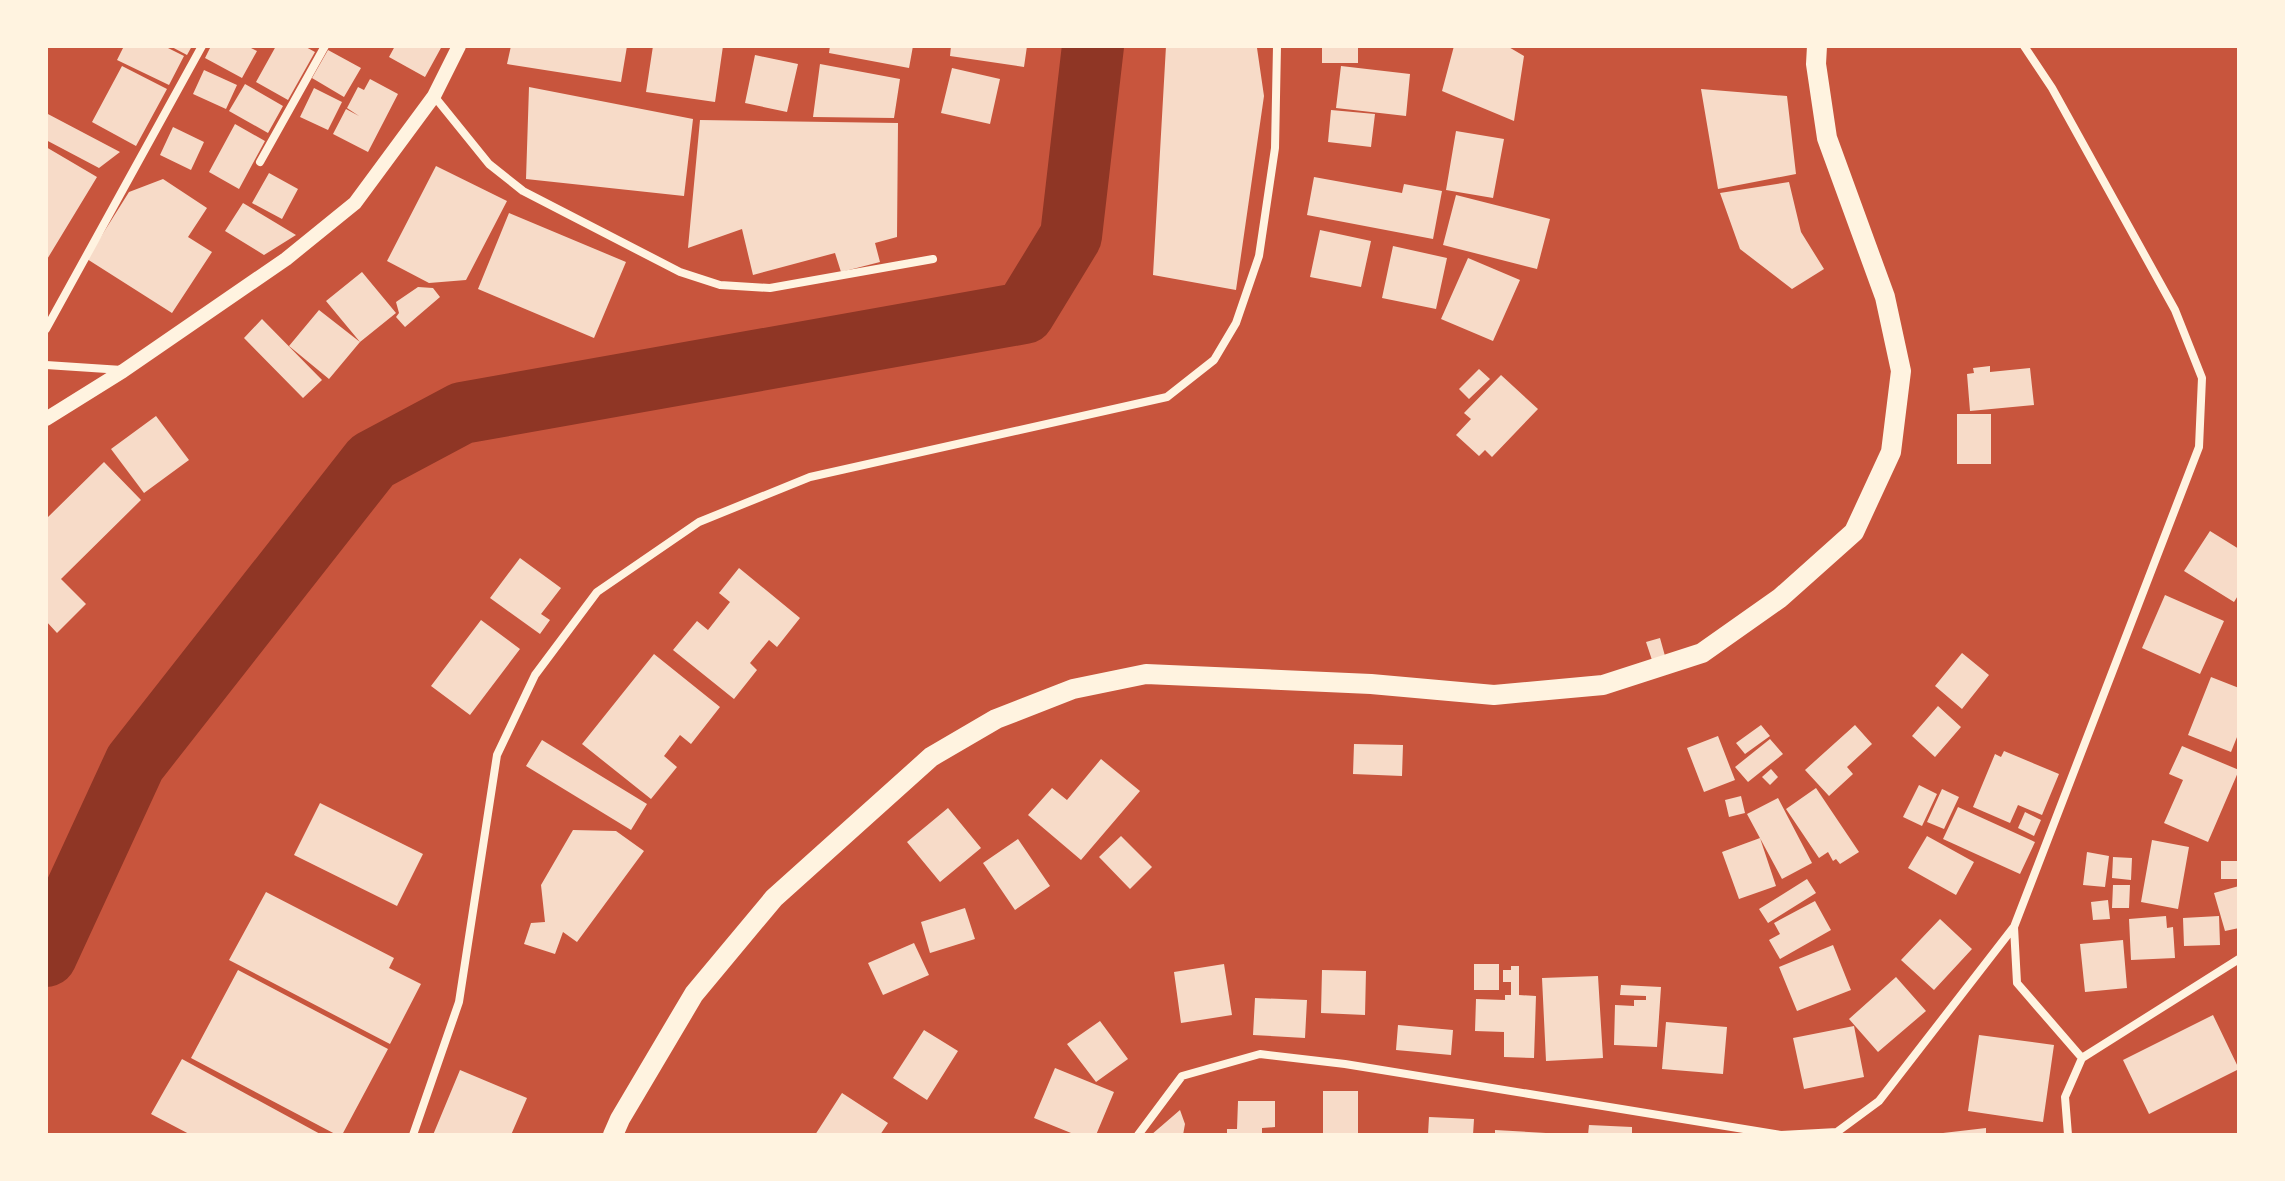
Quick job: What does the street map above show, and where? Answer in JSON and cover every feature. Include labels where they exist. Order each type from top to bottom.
[{"type":"main road","points":[[613,1135],[694,994],[774,898],[931,757],[996,719],[1073,689],[1146,674],[1371,684],[1494,695],[1603,685],[1702,653],[1780,598],[1854,532],[1891,452],[1901,371],[1885,297],[1827,138],[1816,64],[1817,46]]},
{"type":"street","points":[[46,329],[202,46]]},
{"type":"street","points":[[260,162],[325,46]]},
{"type":"street","points":[[46,419],[123,371],[286,259],[355,203],[434,96],[459,46]]},
{"type":"street","points":[[413,1135],[459,1002],[497,755],[535,675],[597,592],[699,522],[810,477],[1167,397],[1214,360],[1236,323],[1259,256],[1275,148],[1277,46]]},
{"type":"street","points":[[1138,1135],[1182,1076],[1260,1054],[1360,1066],[1781,1135],[1837,1132],[1879,1101],[2014,927],[2199,447],[2202,378],[2175,310],[2052,88],[2024,46]]},
{"type":"street","points":[[434,96],[489,164],[523,191],[680,272],[720,285],[770,288],[933,259]]},
{"type":"street","points":[[46,365],[123,371]]},
{"type":"street","points":[[2014,927],[2017,983],[2082,1058]]},
{"type":"street","points":[[2068,1135],[2065,1097],[2082,1058],[2239,959]]},
{"type":"building","points":[[124,46],[164,46],[184,56],[169,85],[117,60]]},
{"type":"building","points":[[170,46],[192,46],[187,55]]},
{"type":"building","points":[[211,46],[247,46],[257,51],[242,78],[205,58]]},
{"type":"building","points":[[276,46],[304,46],[315,52],[288,100],[256,82]]},
{"type":"building","points":[[395,46],[442,46],[425,77],[389,57]]},
{"type":"building","points":[[511,46],[627,46],[621,82],[507,64]]},
{"type":"building","points":[[653,46],[723,46],[715,102],[646,92]]},
{"type":"building","points":[[830,46],[913,46],[909,68],[829,53]]},
{"type":"building","points":[[951,46],[1027,46],[1024,67],[950,56]]},
{"type":"building","points":[[1166,46],[1257,48],[1264,96],[1236,290],[1153,275]]},
{"type":"building","points":[[1322,46],[1358,46],[1358,63],[1322,63]]},
{"type":"building","points":[[1454,46],[1507,46],[1524,56],[1514,121],[1442,91]]},
{"type":"building","points":[[328,50],[361,68],[344,97],[312,78]]},
{"type":"building","points":[[755,55],[798,64],[787,112],[745,103]]},
{"type":"building","points":[[820,64],[900,79],[894,118],[813,117]]},
{"type":"building","points":[[122,66],[167,89],[136,146],[92,122]]},
{"type":"building","points":[[1341,66],[1410,74],[1406,116],[1336,108]]},
{"type":"building","points":[[952,68],[1000,79],[990,124],[941,113]]},
{"type":"building","points":[[204,70],[237,85],[226,109],[193,94]]},
{"type":"building","points":[[370,79],[398,94],[368,152],[333,134],[346,109],[359,116],[347,108],[358,87],[364,90]]},
{"type":"building","points":[[245,84],[283,106],[268,133],[229,111]]},
{"type":"building","points":[[529,87],[693,119],[684,196],[526,179]]},
{"type":"building","points":[[314,88],[342,102],[328,130],[300,117]]},
{"type":"building","points":[[1701,89],[1787,96],[1796,174],[1718,189]]},
{"type":"building","points":[[1331,110],[1375,114],[1371,147],[1328,142]]},
{"type":"building","points":[[46,113],[120,152],[99,168],[46,140]]},
{"type":"building","points":[[700,120],[898,123],[897,237],[875,243],[880,262],[841,272],[835,253],[753,275],[742,229],[688,248]]},
{"type":"building","points":[[235,124],[265,141],[239,189],[209,172]]},
{"type":"building","points":[[173,127],[204,142],[191,170],[160,155]]},
{"type":"building","points":[[1456,131],[1504,139],[1493,198],[1446,190]]},
{"type":"building","points":[[46,147],[97,177],[46,261]]},
{"type":"building","points":[[436,166],[507,201],[466,280],[429,283],[387,261]]},
{"type":"building","points":[[269,173],[298,189],[282,219],[252,203]]},
{"type":"building","points":[[1314,177],[1402,193],[1404,184],[1442,191],[1433,239],[1307,215]]},
{"type":"building","points":[[163,179],[207,208],[188,237],[212,252],[172,313],[87,259],[129,192]]},
{"type":"building","points":[[1789,182],[1801,232],[1824,269],[1792,289],[1740,249],[1720,193]]},
{"type":"building","points":[[1456,195],[1550,219],[1537,269],[1443,245]]},
{"type":"building","points":[[243,203],[296,235],[264,255],[225,231]]},
{"type":"building","points":[[509,213],[626,262],[594,338],[478,289]]},
{"type":"building","points":[[1320,230],[1371,241],[1361,287],[1310,277]]},
{"type":"building","points":[[1393,246],[1447,258],[1436,309],[1382,298]]},
{"type":"building","points":[[1468,258],[1520,280],[1493,341],[1441,319]]},
{"type":"building","points":[[362,272],[396,313],[360,342],[326,301]]},
{"type":"building","points":[[418,287],[433,288],[440,297],[405,327],[396,317],[399,313],[396,302]]},
{"type":"building","points":[[319,310],[360,342],[329,379],[289,346]]},
{"type":"building","points":[[262,319],[322,380],[303,398],[244,338]]},
{"type":"building","points":[[1990,366],[1990,372],[2030,368],[2034,405],[1970,411],[1967,374],[1974,373],[1973,368]]},
{"type":"building","points":[[1479,369],[1490,379],[1469,399],[1459,389]]},
{"type":"building","points":[[1501,375],[1538,409],[1492,457],[1485,450],[1479,456],[1456,435],[1471,419],[1464,413]]},
{"type":"building","points":[[1957,414],[1991,414],[1991,464],[1957,464]]},
{"type":"building","points":[[156,416],[189,460],[144,493],[111,449]]},
{"type":"building","points":[[104,462],[141,500],[61,579],[86,604],[57,633],[46,621],[46,519]]},
{"type":"building","points":[[2210,531],[2239,549],[2239,594],[2234,602],[2184,571]]},
{"type":"building","points":[[520,558],[561,588],[541,614],[550,620],[540,634],[490,598]]},
{"type":"building","points":[[739,568],[800,618],[777,647],[769,640],[750,663],[757,670],[734,699],[673,650],[697,621],[708,630],[730,602],[719,593]]},
{"type":"building","points":[[2165,595],[2224,621],[2200,674],[2142,648]]},
{"type":"building","points":[[481,620],[520,649],[470,715],[431,686]]},
{"type":"building","points":[[1660,638],[1665,656],[1652,660],[1646,642]]},
{"type":"building","points":[[1962,653],[1989,675],[1962,709],[1935,686]]},
{"type":"building","points":[[654,654],[720,707],[691,744],[680,735],[664,756],[677,767],[651,799],[582,744]]},
{"type":"building","points":[[2211,677],[2239,688],[2239,732],[2231,752],[2188,735]]},
{"type":"building","points":[[1938,706],[1961,727],[1935,757],[1912,736]]},
{"type":"building","points":[[1761,725],[1770,736],[1745,754],[1736,743]]},
{"type":"building","points":[[1855,725],[1872,744],[1847,767],[1853,774],[1829,796],[1805,770]]},
{"type":"building","points":[[1718,736],[1735,780],[1704,792],[1687,748]]},
{"type":"building","points":[[1770,739],[1783,754],[1748,782],[1735,767]]},
{"type":"building","points":[[542,740],[647,804],[631,830],[526,766]]},
{"type":"building","points":[[1354,744],[1403,745],[1402,776],[1353,774]]},
{"type":"building","points":[[2182,746],[2239,770],[2208,842],[2164,823],[2183,780],[2169,774]]},
{"type":"building","points":[[2004,751],[2059,774],[2042,815],[2018,805],[2010,823],[1973,807],[1995,754],[2001,757]]},
{"type":"building","points":[[1101,759],[1140,791],[1081,860],[1028,815],[1052,788],[1067,800]]},
{"type":"building","points":[[1771,769],[1778,777],[1770,785],[1762,777]]},
{"type":"building","points":[[1919,785],[1937,794],[1922,826],[1903,817]]},
{"type":"building","points":[[1816,788],[1859,852],[1840,864],[1836,859],[1833,861],[1828,852],[1819,858],[1786,809]]},
{"type":"building","points":[[1942,789],[1959,797],[1944,829],[1927,822]]},
{"type":"building","points":[[1741,796],[1745,813],[1729,817],[1725,800]]},
{"type":"building","points":[[1778,798],[1812,863],[1782,879],[1747,814]]},
{"type":"building","points":[[320,803],[423,854],[397,906],[294,855]]},
{"type":"building","points":[[1958,807],[2035,842],[2020,874],[1943,839]]},
{"type":"building","points":[[948,808],[981,848],[940,882],[907,842]]},
{"type":"building","points":[[2025,812],[2041,820],[2034,836],[2018,828]]},
{"type":"building","points":[[573,830],[616,831],[644,851],[577,942],[563,932],[555,954],[524,944],[531,923],[545,922],[541,885]]},
{"type":"building","points":[[1121,836],[1152,867],[1130,889],[1099,857]]},
{"type":"building","points":[[1927,836],[1974,862],[1956,895],[1908,868]]},
{"type":"building","points":[[1760,838],[1776,886],[1739,899],[1722,852]]},
{"type":"building","points":[[1018,839],[1050,886],[1015,910],[983,863]]},
{"type":"building","points":[[2152,840],[2189,847],[2178,909],[2141,902]]},
{"type":"building","points":[[2087,852],[2109,856],[2105,887],[2083,885]]},
{"type":"building","points":[[2113,857],[2132,858],[2131,880],[2112,878]]},
{"type":"building","points":[[2221,861],[2239,861],[2239,879],[2221,879]]},
{"type":"building","points":[[1807,879],[1816,893],[1768,923],[1759,909]]},
{"type":"building","points":[[2113,885],[2130,885],[2129,908],[2112,908]]},
{"type":"building","points":[[2239,886],[2239,928],[2225,931],[2214,893]]},
{"type":"building","points":[[266,892],[394,958],[389,968],[421,984],[390,1044],[229,960]]},
{"type":"building","points":[[2108,900],[2110,919],[2093,920],[2091,902]]},
{"type":"building","points":[[1815,901],[1831,930],[1780,959],[1769,940],[1780,934],[1774,923]]},
{"type":"building","points":[[965,908],[975,939],[930,953],[921,922]]},
{"type":"building","points":[[2166,916],[2167,928],[2173,927],[2175,958],[2131,960],[2129,919]]},
{"type":"building","points":[[2219,916],[2220,945],[2184,946],[2183,918]]},
{"type":"building","points":[[1940,919],[1972,949],[1934,990],[1901,960]]},
{"type":"building","points":[[2123,940],[2127,988],[2085,992],[2080,944]]},
{"type":"building","points":[[914,943],[929,975],[883,995],[868,963]]},
{"type":"building","points":[[1833,945],[1851,990],[1797,1011],[1779,967]]},
{"type":"building","points":[[1224,964],[1232,1015],[1181,1023],[1174,972]]},
{"type":"building","points":[[1474,964],[1499,964],[1499,990],[1474,990]]},
{"type":"building","points":[[1511,966],[1519,966],[1519,995],[1536,996],[1534,1058],[1504,1057],[1504,1032],[1475,1031],[1476,999],[1505,1000],[1505,995],[1511,995],[1511,982],[1503,982],[1503,970],[1511,970]]},
{"type":"building","points":[[238,970],[388,1049],[342,1135],[191,1058]]},
{"type":"building","points":[[1322,970],[1366,971],[1365,1015],[1321,1013]]},
{"type":"building","points":[[1598,976],[1603,1058],[1546,1061],[1542,978]]},
{"type":"building","points":[[1896,977],[1926,1011],[1878,1052],[1849,1019]]},
{"type":"building","points":[[1621,985],[1661,987],[1657,1047],[1614,1045],[1615,1005],[1634,1006],[1634,1000],[1646,1000],[1646,996],[1620,995]]},
{"type":"building","points":[[1255,998],[1307,1000],[1305,1038],[1253,1035]]},
{"type":"building","points":[[2213,1015],[2239,1069],[2149,1114],[2123,1060]]},
{"type":"building","points":[[1100,1021],[1128,1059],[1096,1082],[1067,1044]]},
{"type":"building","points":[[1666,1022],[1727,1027],[1723,1074],[1662,1069]]},
{"type":"building","points":[[1398,1025],[1453,1030],[1451,1055],[1396,1050]]},
{"type":"building","points":[[1854,1026],[1864,1077],[1804,1089],[1793,1038]]},
{"type":"building","points":[[924,1030],[958,1051],[927,1100],[893,1078]]},
{"type":"building","points":[[1979,1035],[2054,1045],[2043,1122],[1968,1111]]},
{"type":"building","points":[[182,1059],[322,1135],[191,1135],[151,1114]]},
{"type":"building","points":[[1055,1068],[1114,1092],[1096,1135],[1076,1135],[1034,1118]]},
{"type":"building","points":[[460,1070],[527,1098],[511,1135],[433,1135]]},
{"type":"building","points":[[1323,1091],[1358,1091],[1358,1135],[1323,1135]]},
{"type":"building","points":[[842,1093],[888,1123],[880,1135],[815,1135]]},
{"type":"building","points":[[1238,1101],[1275,1101],[1275,1127],[1262,1128],[1262,1135],[1227,1135],[1227,1129],[1237,1129]]},
{"type":"building","points":[[1180,1110],[1185,1124],[1183,1135],[1151,1135]]},
{"type":"building","points":[[1429,1117],[1474,1119],[1473,1135],[1428,1135]]},
{"type":"building","points":[[1589,1125],[1632,1127],[1632,1135],[1588,1135]]},
{"type":"building","points":[[1986,1128],[1986,1135],[1943,1135],[1943,1133]]},
{"type":"building","points":[[1495,1130],[1546,1133],[1546,1135],[1495,1135]]},
{"type":"waterway","points":[[46,956],[135,763],[372,461],[462,413],[1024,313],[1071,236],[1093,46]]}]
